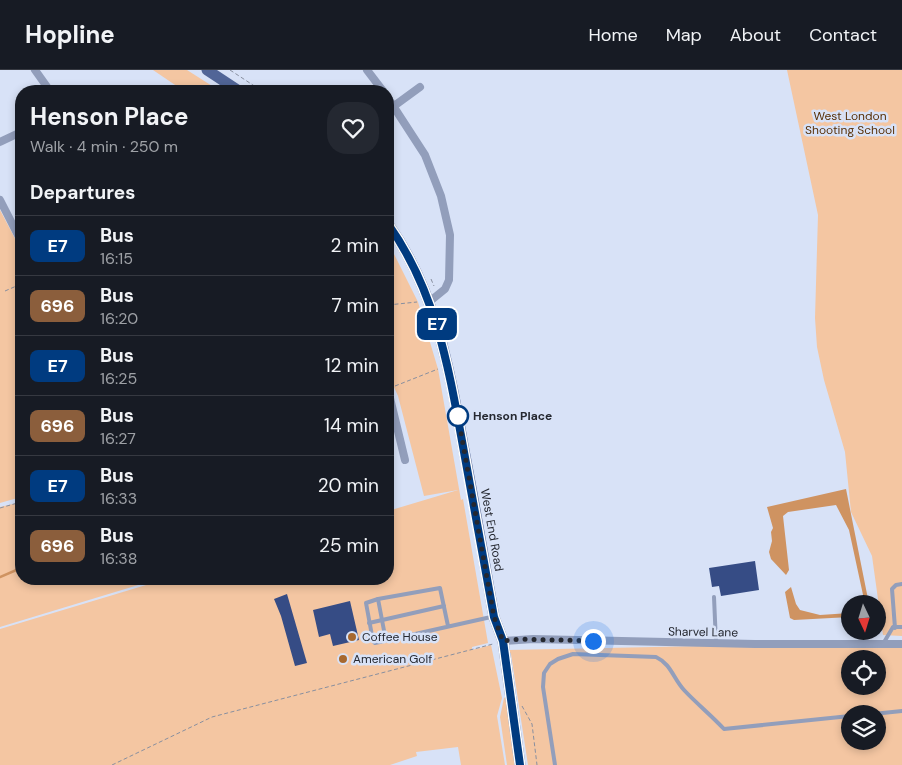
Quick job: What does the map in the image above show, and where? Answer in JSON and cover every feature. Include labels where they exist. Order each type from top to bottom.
[{"type":"main road","points":[[207,70],[230,85]]},
{"type":"main road","name":"West End Road","points":[[394,234],[416,273],[424,302],[448,365],[494,617],[503,641],[520,765]]},
{"type":"street","points":[[35,70],[46,85]]},
{"type":"street","points":[[367,70],[378,85]]},
{"type":"street","points":[[420,87],[394,106],[425,155],[441,196],[450,235],[449,280],[444,289],[424,302]]},
{"type":"street","points":[[0,142],[15,135]]},
{"type":"street","points":[[0,200],[15,229]]},
{"type":"street","points":[[394,415],[405,460]]},
{"type":"street","name":"Sharvel Lane","points":[[503,641],[533,639],[716,643],[902,644]]},
{"type":"lane","points":[[895,628],[892,589],[896,585],[902,584]]},
{"type":"lane","points":[[448,626],[440,588],[378,599],[366,603],[375,643],[494,617]]},
{"type":"lane","points":[[714,597],[716,643]]},
{"type":"lane","points":[[378,599],[386,640]]},
{"type":"lane","points":[[369,623],[444,606]]},
{"type":"lane","points":[[883,644],[894,628],[902,627]]},
{"type":"lane","points":[[555,765],[543,687],[544,673],[550,664],[573,654],[656,656],[663,660],[671,669],[685,691],[724,729],[841,717]]},
{"type":"lane","points":[[886,713],[902,711]]},
{"type":"path","points":[[230,70],[253,85]]},
{"type":"path","points":[[6,291],[15,287]]},
{"type":"path","points":[[394,304],[424,302]]},
{"type":"path","points":[[396,386],[440,368]]},
{"type":"path","points":[[0,508],[15,504]]},
{"type":"path","points":[[112,765],[212,717],[503,641]]},
{"type":"path","points":[[520,699],[532,724],[537,765]]},
{"type":"green space","points":[[153,70],[187,70],[211,85],[175,85]]},
{"type":"green space","name":"West London Shooting School","points":[[787,70],[902,70],[902,636],[886,635],[886,595],[877,595],[872,556],[851,512],[845,452],[824,380],[817,347],[815,318],[818,215]]},
{"type":"green space","points":[[0,210],[15,239],[15,499],[0,503]]},
{"type":"green space","points":[[394,254],[418,302],[438,369],[488,643],[472,647],[472,650],[491,645],[502,698],[497,716],[505,765],[461,765],[458,747],[416,752],[417,756],[390,765],[0,765],[0,629],[146,585],[394,585],[394,509],[458,490],[424,496],[398,396],[394,387]]},
{"type":"green space","points":[[15,503],[15,585],[138,585],[0,627],[0,507]]},
{"type":"green space","points":[[805,644],[902,645],[902,765],[528,765],[511,654],[508,650]]},
{"type":"green space","points":[[506,697],[516,765],[507,765],[500,717],[504,698]]},
{"type":"shaded area","points":[[846,489],[867,595],[863,595],[849,530],[836,505],[788,512],[783,516],[789,570],[786,575],[771,559],[769,552],[773,528],[767,507]]},
{"type":"shaded area","points":[[791,587],[796,604],[800,610],[820,615],[841,614],[841,617],[794,620],[790,618],[785,592]]},
{"type":"building","points":[[755,561],[759,590],[721,596],[719,586],[712,587],[709,568]]},
{"type":"building","points":[[287,594],[307,663],[295,666],[281,616],[274,599]]},
{"type":"building","points":[[350,601],[359,640],[333,646],[330,634],[319,637],[313,610]]},
{"type":"waterway","points":[[0,577],[15,571]]},
{"type":"bus line","name":"E7","points":[[394,233],[416,273],[429,302],[436,320],[448,365],[494,617],[503,641],[520,765]]},
{"type":"place","name":"Henson Place","points":[[458,416]]},
{"type":"place","name":"Coffee House","points":[[352,637]]},
{"type":"place","name":"American Golf","points":[[343,659]]},
{"type":"route","points":[[458,416],[494,617],[503,641],[520,639],[593,641]]}]
